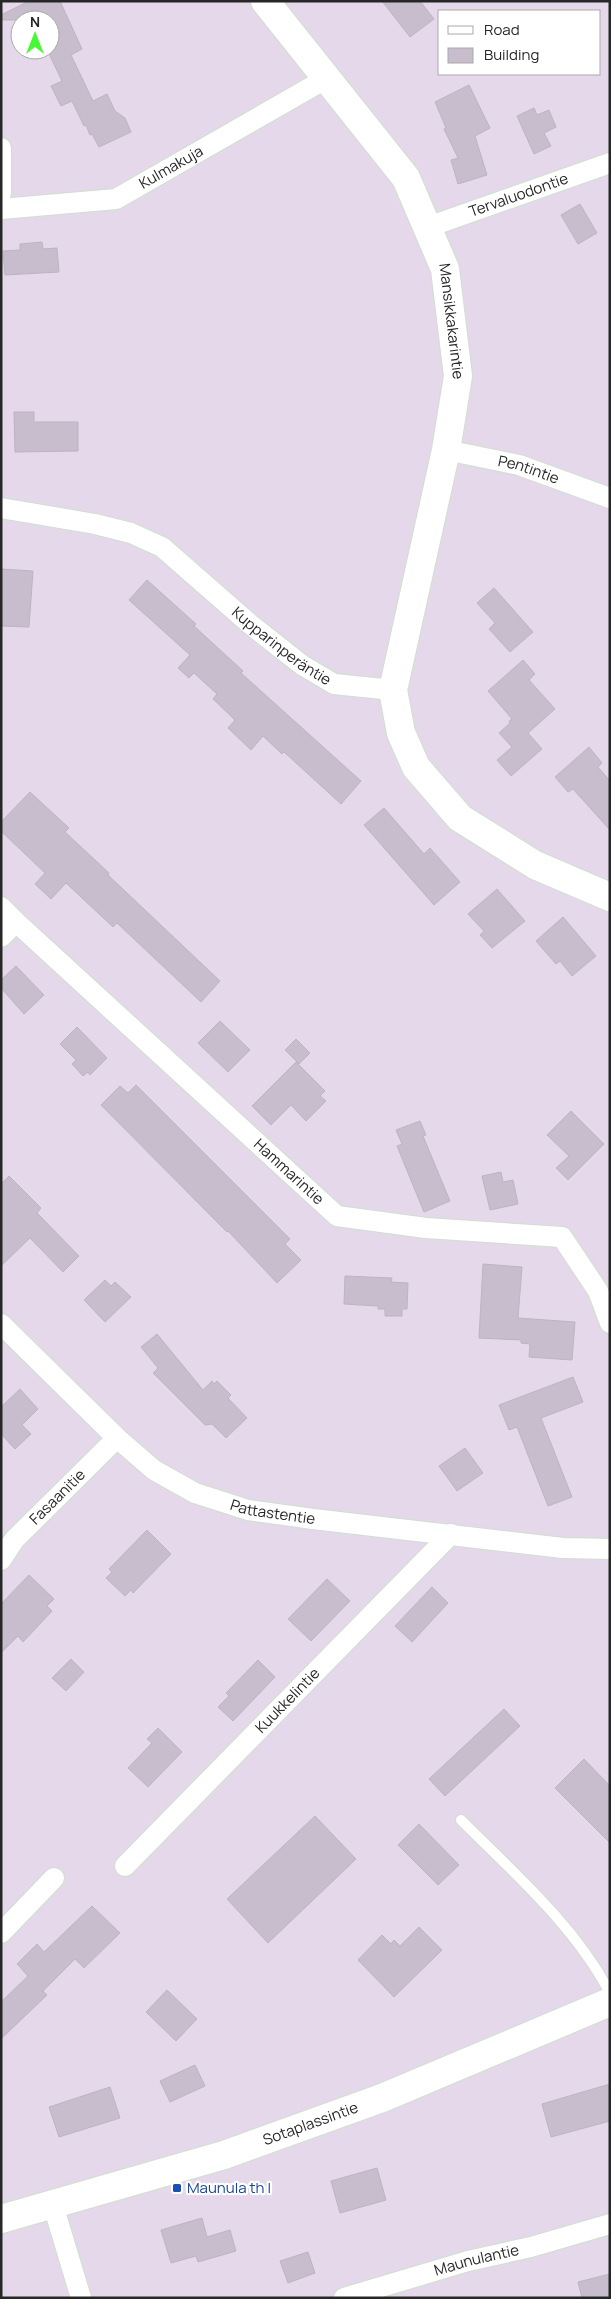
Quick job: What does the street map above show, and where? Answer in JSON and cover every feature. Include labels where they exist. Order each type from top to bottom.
[{"type":"street","name":"Mansikkakarintie","points":[[266,1],[406,178],[444,268],[458,376],[446,450],[393,690]]},
{"type":"street","name":"Kulmakuja","points":[[1,209],[116,199],[327,78]]},
{"type":"street","points":[[1,148],[1,193]]},
{"type":"street","name":"Tervaluodontie","points":[[428,227],[610,163]]},
{"type":"street","name":"Pentintie","points":[[446,450],[519,465],[610,498]]},
{"type":"street","name":"Kupparinperäntie","points":[[1,508],[95,524],[131,533],[162,547],[250,624],[302,665],[334,684],[393,690]]},
{"type":"street","points":[[393,690],[401,733],[416,767],[460,818],[536,865],[610,897]]},
{"type":"street","points":[[1,908],[16,922],[1,937]]},
{"type":"street","name":"Hammarintie","points":[[16,922],[337,1216],[426,1228],[562,1237],[598,1291],[610,1324]]},
{"type":"street","name":"Pattastentie","points":[[1,1324],[117,1438],[154,1470],[195,1493],[248,1510],[563,1548],[610,1549]]},
{"type":"street","name":"Fasaanitie","points":[[1,1560],[14,1540],[117,1438]]},
{"type":"street","name":"Kuukkelintie","points":[[125,1866],[451,1534]]},
{"type":"street","points":[[1,1933],[54,1878]]},
{"type":"street","name":"Sotaplassintie","points":[[1,2219],[224,2155],[382,2098],[610,2002]]},
{"type":"street","points":[[53,2205],[81,2298]]},
{"type":"street","name":"Maunulantie","points":[[344,2298],[468,2261],[531,2247],[610,2224]]},
{"type":"lane","points":[[462,1820],[557,1918],[602,1979],[610,1993]]},
{"type":"building","points":[[29,1],[60,1],[82,49],[71,55],[93,101],[107,94],[115,111],[125,118],[131,132],[99,147],[92,134],[90,135],[86,125],[84,126],[72,101],[61,106],[51,86],[62,81],[52,60],[60,60],[60,10],[11,10]]},
{"type":"building","points":[[382,1],[420,1],[434,19],[410,37]]},
{"type":"building","points":[[10,10],[10,20],[1,20],[1,15]]},
{"type":"building","points":[[469,85],[490,128],[475,136],[487,175],[458,184],[451,160],[458,158],[444,129],[446,128],[435,102]]},
{"type":"building","points":[[534,108],[537,115],[549,110],[556,127],[544,133],[551,146],[534,154],[517,116]]},
{"type":"building","points":[[580,204],[597,233],[578,244],[561,215]]},
{"type":"building","points":[[42,242],[43,249],[57,248],[59,272],[5,275],[3,251],[20,250],[20,244]]},
{"type":"building","points":[[14,412],[34,412],[34,422],[78,422],[78,451],[15,452]]},
{"type":"building","points":[[1,569],[33,571],[29,627],[1,626]]},
{"type":"building","points":[[147,580],[196,624],[194,626],[243,671],[241,673],[361,781],[341,804],[284,752],[282,754],[263,736],[251,750],[228,728],[235,720],[213,699],[217,694],[194,673],[189,678],[178,668],[190,655],[129,600]]},
{"type":"building","points":[[494,588],[533,632],[510,652],[489,629],[495,623],[477,603]]},
{"type":"building","points":[[523,660],[535,674],[529,680],[555,709],[528,733],[542,749],[511,776],[497,760],[512,747],[499,733],[512,719],[488,691]]},
{"type":"building","points":[[589,747],[602,763],[598,767],[610,781],[610,830],[573,789],[568,792],[555,777]]},
{"type":"building","points":[[30,792],[69,828],[65,832],[109,873],[108,875],[220,981],[201,1002],[117,923],[113,927],[66,883],[51,899],[35,884],[45,873],[1,831],[1,822]]},
{"type":"building","points":[[384,808],[424,854],[430,848],[460,882],[434,905],[364,825]]},
{"type":"building","points":[[497,889],[525,921],[492,948],[480,935],[484,931],[468,914]]},
{"type":"building","points":[[563,917],[596,956],[572,976],[560,961],[556,964],[536,941]]},
{"type":"building","points":[[16,966],[44,995],[24,1014],[1,988],[1,980]]},
{"type":"building","points":[[220,1021],[250,1050],[228,1072],[198,1043]]},
{"type":"building","points":[[77,1027],[107,1058],[90,1075],[88,1072],[83,1076],[72,1064],[76,1060],[60,1044]]},
{"type":"building","points":[[296,1039],[310,1053],[299,1064],[285,1050]]},
{"type":"building","points":[[296,1062],[325,1091],[320,1096],[326,1101],[306,1121],[291,1105],[271,1125],[252,1106]]},
{"type":"building","points":[[136,1085],[290,1239],[285,1244],[301,1260],[277,1283],[228,1231],[101,1105],[120,1086],[128,1093]]},
{"type":"building","points":[[571,1111],[604,1144],[568,1180],[556,1168],[569,1156],[547,1135]]},
{"type":"building","points":[[420,1121],[426,1135],[423,1136],[450,1201],[424,1212],[397,1146],[402,1144],[396,1130]]},
{"type":"building","points":[[501,1172],[503,1182],[513,1180],[518,1204],[490,1210],[482,1176]]},
{"type":"building","points":[[9,1176],[41,1208],[37,1213],[79,1256],[63,1272],[30,1238],[1,1266],[1,1184]]},
{"type":"building","points":[[483,1264],[522,1267],[518,1318],[575,1322],[572,1360],[529,1357],[530,1344],[521,1343],[521,1340],[479,1338]]},
{"type":"building","points":[[345,1276],[392,1278],[391,1282],[408,1283],[407,1309],[402,1309],[402,1316],[385,1316],[385,1309],[378,1309],[378,1306],[344,1304]]},
{"type":"building","points":[[105,1280],[111,1286],[115,1282],[131,1297],[105,1322],[84,1300]]},
{"type":"building","points":[[157,1334],[203,1390],[212,1381],[214,1384],[217,1381],[231,1395],[228,1398],[247,1418],[226,1438],[212,1424],[205,1425],[153,1373],[158,1368],[141,1347]]},
{"type":"building","points":[[573,1377],[583,1402],[541,1418],[572,1497],[548,1506],[517,1427],[509,1430],[499,1405]]},
{"type":"building","points":[[20,1389],[38,1409],[22,1425],[31,1434],[15,1449],[1,1434],[1,1407]]},
{"type":"building","points":[[465,1448],[483,1473],[457,1491],[439,1466]]},
{"type":"building","points":[[147,1530],[171,1554],[133,1593],[131,1590],[125,1596],[106,1578],[112,1572],[109,1569]]},
{"type":"building","points":[[29,1575],[54,1599],[47,1606],[52,1611],[23,1642],[18,1636],[1,1653],[1,1604]]},
{"type":"building","points":[[327,1579],[350,1601],[311,1641],[288,1619]]},
{"type":"building","points":[[432,1587],[448,1603],[412,1642],[395,1626]]},
{"type":"building","points":[[71,1659],[84,1672],[66,1691],[52,1678]]},
{"type":"building","points":[[258,1660],[275,1677],[233,1721],[218,1707],[229,1696],[226,1693]]},
{"type":"building","points":[[504,1709],[520,1726],[445,1796],[429,1779]]},
{"type":"building","points":[[158,1728],[182,1752],[148,1787],[128,1768],[152,1743],[147,1739]]},
{"type":"building","points":[[584,1759],[610,1786],[610,1843],[555,1788]]},
{"type":"building","points":[[315,1816],[356,1859],[268,1943],[227,1899]]},
{"type":"building","points":[[419,1824],[459,1865],[438,1885],[398,1845]]},
{"type":"building","points":[[92,1906],[120,1933],[84,1968],[75,1959],[43,1991],[47,1995],[1,2039],[1,2002],[28,1976],[17,1964],[37,1944],[44,1952]]},
{"type":"building","points":[[419,1927],[442,1950],[394,1997],[358,1960],[382,1935],[391,1944],[394,1940],[400,1946]]},
{"type":"building","points":[[167,1990],[197,2019],[176,2041],[146,2012]]},
{"type":"building","points":[[195,2065],[205,2086],[170,2102],[160,2081]]},
{"type":"building","points":[[610,2084],[610,2121],[551,2137],[542,2104]]},
{"type":"building","points":[[110,2087],[120,2118],[59,2137],[49,2107]]},
{"type":"building","points":[[377,2168],[386,2200],[340,2213],[331,2181]]},
{"type":"building","points":[[202,2218],[207,2237],[230,2230],[236,2251],[198,2262],[196,2256],[171,2263],[161,2230]]},
{"type":"building","points":[[308,2252],[315,2273],[288,2283],[280,2261]]},
{"type":"building","points":[[610,2274],[610,2298],[582,2298],[578,2282]]},
{"type":"place","name":"Maunula th I","points":[[177,2188]]}]
